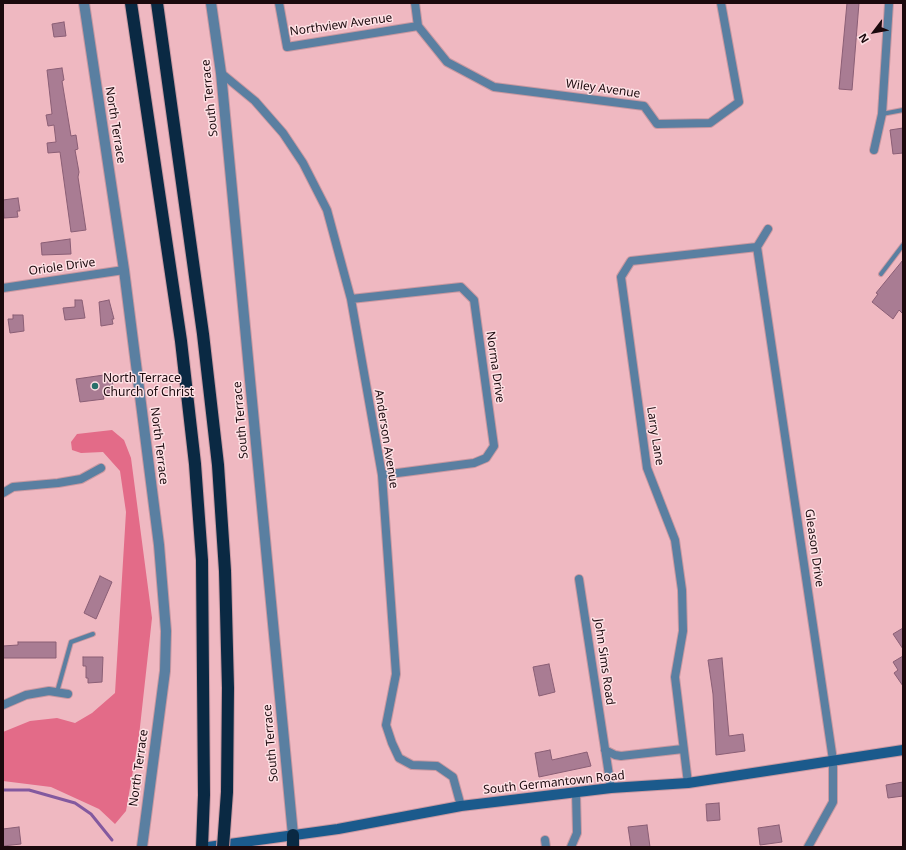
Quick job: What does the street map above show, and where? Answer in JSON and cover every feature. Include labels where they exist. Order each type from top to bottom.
[{"type":"highway","points":[[130,3],[181,341],[195,464],[202,560],[204,795],[202,847]]},
{"type":"highway","points":[[157,3],[203,334],[218,465],[225,571],[228,688],[226,792],[223,847]]},
{"type":"main road","name":"South Germantown Road","points":[[208,847],[293,841],[338,829],[461,806],[611,788],[688,783],[903,750]]},
{"type":"street","name":"North Terrace","points":[[84,3],[124,270],[158,545],[166,631],[165,671],[142,847]]},
{"type":"street","name":"South Terrace","points":[[211,3],[221,73],[293,841]]},
{"type":"street","name":"Northview Avenue","points":[[279,3],[287,47],[418,26]]},
{"type":"street","points":[[415,3],[418,26]]},
{"type":"street","name":"Wiley Avenue","points":[[418,26],[447,62],[494,87],[644,106],[657,124],[710,124],[739,102],[721,3]]},
{"type":"street","points":[[874,150],[882,114],[889,3]]},
{"type":"street","name":"Anderson Avenue","points":[[221,73],[255,101],[283,133],[303,163],[327,210],[351,299],[382,475],[396,674],[386,724],[399,758],[412,765],[437,766],[452,777],[461,806]]},
{"type":"street","points":[[757,247],[768,229]]},
{"type":"street","name":"Larry Lane","points":[[688,783],[675,677],[683,631],[682,590],[675,540],[647,468],[621,277],[631,262],[757,247]]},
{"type":"street","name":"Gleason Drive","points":[[757,247],[833,760],[833,802],[808,847]]},
{"type":"street","name":"Oriole Drive","points":[[3,288],[124,270]]},
{"type":"street","name":"Norma Drive","points":[[351,299],[461,287],[474,300],[494,446],[486,458],[474,463],[382,475]]},
{"type":"street","points":[[3,492],[13,487],[81,479],[101,468]]},
{"type":"street","name":"John Sims Road","points":[[579,579],[611,788]]},
{"type":"street","points":[[3,705],[26,695],[57,692],[68,694]]},
{"type":"street","points":[[605,750],[621,756],[683,749]]},
{"type":"street","points":[[571,847],[577,833],[576,792]]},
{"type":"lane","points":[[882,114],[903,110]]},
{"type":"lane","points":[[881,274],[903,245]]},
{"type":"lane","points":[[57,692],[71,642],[93,634]]},
{"type":"shaded area","points":[[112,430],[124,440],[131,458],[152,618],[139,736],[126,811],[115,824],[99,809],[51,787],[3,781],[3,732],[30,721],[57,718],[75,723],[92,713],[115,693],[126,512],[120,471],[103,452],[81,453],[72,450],[71,442],[77,434]]},
{"type":"building","points":[[847,3],[859,3],[852,90],[839,89]]},
{"type":"building","points":[[64,22],[66,36],[54,37],[52,24]]},
{"type":"building","points":[[62,68],[64,80],[62,81],[71,136],[76,135],[78,149],[75,150],[86,230],[71,232],[60,152],[48,153],[47,143],[56,142],[54,125],[48,126],[46,115],[52,114],[47,70]]},
{"type":"building","points":[[903,128],[903,153],[893,154],[890,130]]},
{"type":"building","points":[[18,198],[20,211],[17,211],[18,217],[4,218],[3,200]]},
{"type":"building","points":[[70,239],[71,254],[42,255],[41,243]]},
{"type":"building","points":[[903,260],[903,314],[899,310],[893,319],[872,302],[878,294],[876,293]]},
{"type":"building","points":[[75,300],[82,300],[85,318],[65,320],[63,308],[75,307]]},
{"type":"building","points":[[109,300],[114,319],[112,319],[113,324],[101,326],[99,302]]},
{"type":"building","points":[[13,315],[23,315],[24,331],[10,333],[8,319],[13,319]]},
{"type":"building","name":"North Terrace Church of Christ","points":[[111,374],[114,392],[103,394],[104,399],[80,402],[76,379]]},
{"type":"building","points":[[100,576],[112,582],[96,619],[84,613]]},
{"type":"building","points":[[903,628],[903,649],[893,634]]},
{"type":"building","points":[[18,642],[56,642],[56,658],[3,658],[3,646],[18,645]]},
{"type":"building","points":[[903,656],[903,686],[894,673],[898,670],[893,662]]},
{"type":"building","points":[[83,657],[103,657],[102,682],[88,683],[88,678],[86,678],[86,666],[83,666]]},
{"type":"building","points":[[722,658],[729,736],[743,734],[745,751],[716,755],[713,694],[708,660]]},
{"type":"building","points":[[549,664],[555,692],[539,696],[533,667]]},
{"type":"building","points":[[550,750],[552,760],[587,752],[591,766],[539,777],[535,753]]},
{"type":"building","points":[[903,782],[903,796],[888,798],[886,785]]},
{"type":"building","points":[[719,803],[720,820],[707,821],[706,804]]},
{"type":"building","points":[[647,825],[650,847],[631,847],[628,827]]},
{"type":"building","points":[[779,825],[782,842],[760,845],[758,828]]},
{"type":"building","points":[[19,827],[21,844],[3,846],[3,829]]},
{"type":"waterway","points":[[3,790],[29,790],[75,803],[91,814],[112,840]]},
{"type":"place","name":"North Terrace Church of Christ","points":[[95,386]]}]
